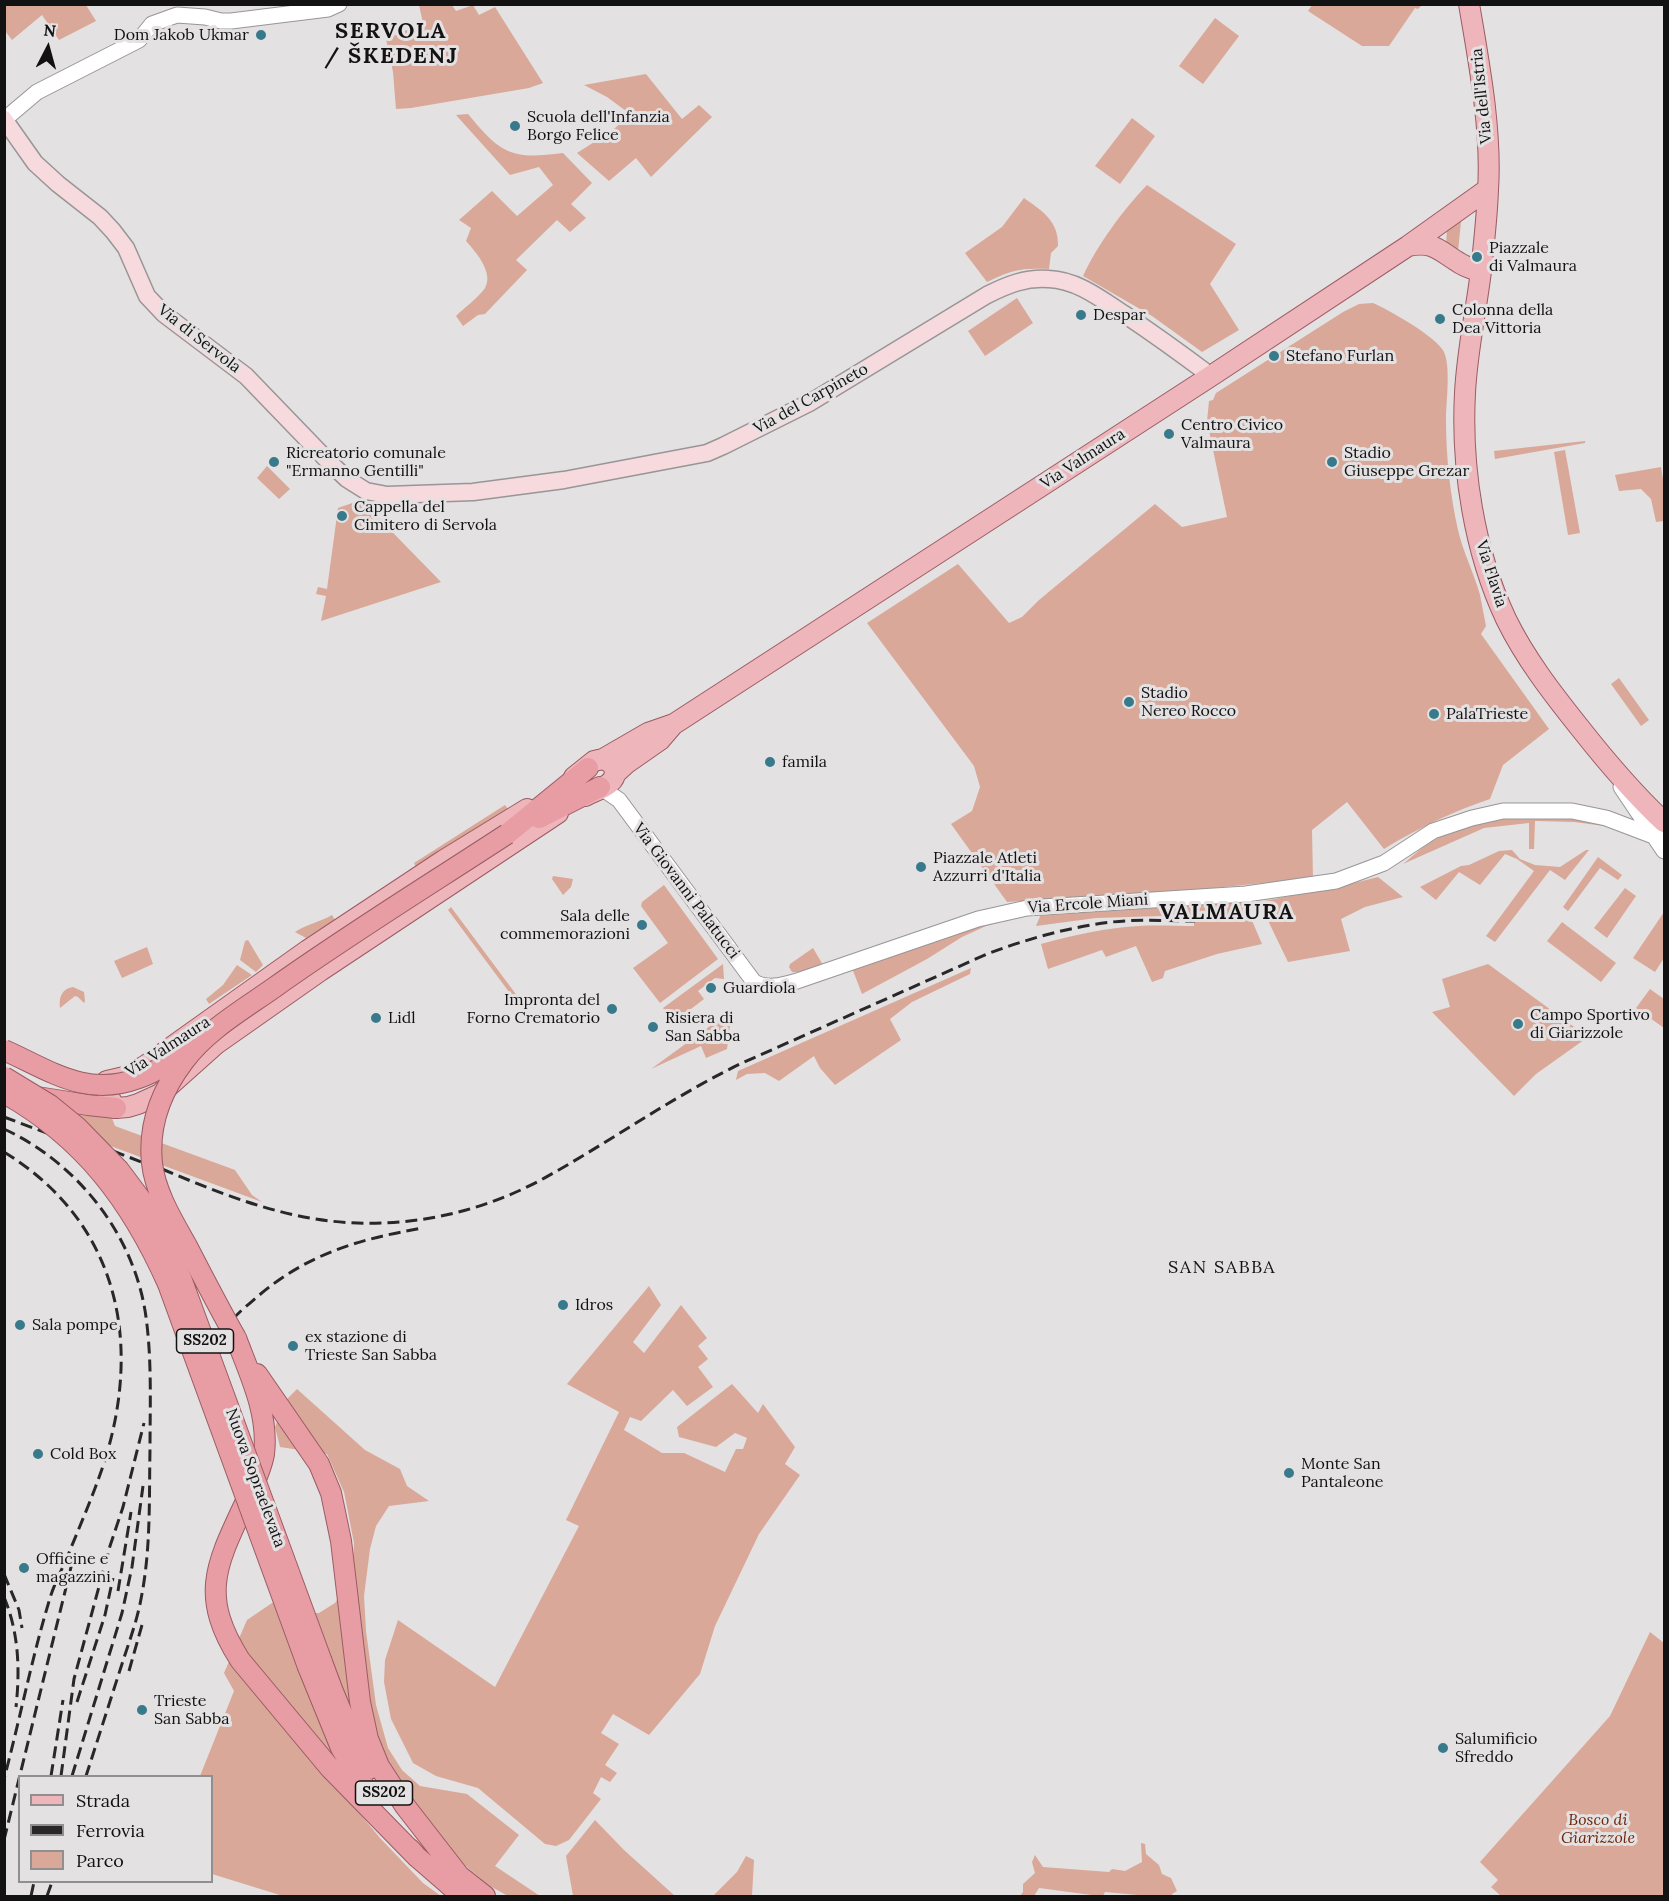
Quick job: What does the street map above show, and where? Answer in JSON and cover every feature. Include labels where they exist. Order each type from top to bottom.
[{"type":"highway","points":[[461,1887],[379,1766],[368,1739],[360,1702],[341,1541],[331,1493],[319,1464],[268,1392],[236,1338],[169,1213],[157,1184],[152,1164],[153,1125],[165,1089],[184,1060],[219,1027],[309,963],[507,834],[604,774]]},
{"type":"highway","points":[[4,1050],[64,1078],[102,1086],[116,1085],[141,1078],[196,1048]]},
{"type":"highway","name":"Nuova Sopraelevata","points":[[4,1077],[50,1105],[77,1127],[119,1170],[146,1206],[181,1278],[315,1664],[341,1748],[384,1817],[417,1857],[461,1887],[485,1896]]},
{"type":"highway","points":[[4,1092],[116,1108]]},
{"type":"highway","name":"Nuova Sopraelevata","points":[[4,1092],[43,1118],[86,1155],[127,1206],[154,1252],[315,1664],[376,1780],[397,1811],[461,1887]]},
{"type":"highway","points":[[236,1338],[255,1389],[263,1421],[265,1441],[259,1473],[224,1549],[216,1575],[215,1599],[220,1623],[240,1660],[330,1768],[417,1857]]},
{"type":"main road","name":"Via dell'Istria","points":[[1469,4],[1479,62],[1487,137],[1488,189]]},
{"type":"main road","name":"Via di Servola","points":[[5,119],[34,163],[100,217],[113,231],[126,248],[147,296],[164,314],[246,376],[328,461],[347,479],[366,491]]},
{"type":"main road","name":"Via Valmaura","points":[[604,774],[524,834],[216,1044],[160,1094],[138,1104],[116,1108],[108,1096],[107,1081],[124,1077],[145,1066],[308,950],[444,860],[517,816],[604,774],[627,763],[660,740],[674,724],[1212,376],[1408,246],[1488,189]]},
{"type":"main road","points":[[1408,246],[1418,244],[1438,248],[1461,264],[1481,272],[1488,189]]},
{"type":"main road","name":"Via Flavia","points":[[1481,272],[1468,349],[1464,394],[1464,432],[1469,486],[1482,554],[1495,593],[1524,652],[1550,690],[1630,789],[1661,833]]},
{"type":"main road","name":"Via del Carpineto","points":[[366,491],[387,495],[473,492],[602,474],[707,453],[811,402],[987,295],[1010,284],[1033,279],[1068,282],[1094,295],[1212,376]]},
{"type":"street","points":[[5,119],[37,93],[139,40],[152,24],[177,15],[231,21],[328,9],[339,4]]},
{"type":"street","points":[[1606,761],[1626,795],[1661,833],[1665,851]]},
{"type":"street","name":"Via Giovanni Palatucci","points":[[604,774],[619,800],[754,982]]},
{"type":"street","points":[[1606,818],[1621,807],[1626,795]]},
{"type":"street","name":"Via Ercole Miani","points":[[754,982],[762,986],[772,986],[797,981],[978,919],[1027,908],[1246,894],[1336,881],[1384,862],[1433,831],[1503,811],[1539,809],[1572,811],[1661,833]]},
{"type":"green space","points":[[4,5],[86,5],[96,21],[59,40],[42,15],[12,40],[5,31]]},
{"type":"green space","points":[[419,5],[452,5],[456,11],[473,5],[479,15],[495,7],[543,83],[529,88],[396,109],[393,72],[386,39],[423,23]]},
{"type":"green space","points":[[1312,5],[1422,5],[1418,9],[1415,8],[1389,46],[1362,46],[1308,11]]},
{"type":"green space","points":[[1215,18],[1239,36],[1203,84],[1179,66]]},
{"type":"green space","points":[[646,74],[682,119],[699,105],[712,117],[651,177],[636,158],[609,181],[577,153],[613,130],[630,114],[607,97],[584,85]]},
{"type":"green space","points":[[468,114],[499,146],[519,154],[563,153],[592,183],[571,204],[586,218],[570,232],[557,220],[516,260],[527,270],[485,314],[478,315],[463,326],[456,316],[485,288],[487,276],[483,263],[466,241],[471,228],[459,220],[492,191],[517,216],[553,185],[539,167],[510,175],[456,115]]},
{"type":"green space","points":[[1132,118],[1155,136],[1120,184],[1095,166]]},
{"type":"green space","points":[[1147,185],[1236,244],[1210,284],[1239,330],[1202,352],[1152,316],[1083,276],[1112,228]]},
{"type":"green space","points":[[1024,198],[1048,218],[1056,230],[1058,246],[1051,253],[1049,269],[1017,271],[987,282],[965,253],[1002,227]]},
{"type":"green space","points":[[1460,220],[1458,251],[1446,246],[1447,226]]},
{"type":"green space","points":[[1017,298],[1033,323],[985,356],[968,331]]},
{"type":"green space","points":[[1373,303],[1423,332],[1444,352],[1448,376],[1446,434],[1451,489],[1460,538],[1480,595],[1486,626],[1481,634],[1549,729],[1503,765],[1490,799],[1436,821],[1384,849],[1347,802],[1312,830],[1313,878],[1194,890],[1007,902],[951,824],[972,811],[980,787],[974,766],[867,623],[958,564],[1009,623],[1022,617],[1039,600],[1155,504],[1182,527],[1227,517],[1207,421],[1209,401],[1213,400],[1216,393],[1343,312],[1359,304]]},
{"type":"green space","points":[[1585,441],[1585,443],[1495,459],[1494,451]]},
{"type":"green space","points":[[1565,450],[1580,533],[1568,535],[1554,452]]},
{"type":"green space","points":[[267,466],[290,489],[279,499],[257,478]]},
{"type":"green space","points":[[1661,467],[1664,485],[1664,521],[1656,522],[1651,499],[1641,489],[1619,491],[1615,475]]},
{"type":"green space","points":[[361,500],[441,582],[321,621],[326,596],[316,594],[318,587],[327,589],[338,508]]},
{"type":"green space","points":[[1619,678],[1649,720],[1641,726],[1611,684]]},
{"type":"green space","points":[[505,805],[508,809],[416,867],[414,863]]},
{"type":"green space","points":[[1571,816],[1620,828],[1574,822],[1535,821],[1534,849],[1529,849],[1529,823],[1484,828],[1403,864],[1432,841],[1451,831],[1468,826],[1502,819]]},
{"type":"green space","points":[[1512,850],[1520,859],[1535,865],[1560,867],[1589,850],[1565,880],[1550,870],[1495,942],[1486,936],[1534,871],[1505,854],[1480,885],[1459,872],[1436,900],[1420,887],[1461,866],[1469,865],[1499,851]]},
{"type":"green space","points":[[1598,857],[1622,875],[1618,880],[1600,868],[1568,911],[1563,907]]},
{"type":"green space","points":[[553,876],[573,879],[571,887],[563,895],[552,879]]},
{"type":"green space","points":[[1378,877],[1403,897],[1365,907],[1341,919],[1350,951],[1288,962],[1259,902]]},
{"type":"green space","points":[[664,885],[718,959],[660,1003],[633,968],[668,943],[641,906],[642,902]]},
{"type":"green space","points":[[1625,888],[1636,896],[1607,938],[1594,928]]},
{"type":"green space","points":[[1244,902],[1262,944],[1217,954],[1165,971],[1163,978],[1152,982],[1136,946],[1106,957],[1102,950],[1048,969],[1041,944],[1113,928],[1194,926],[1194,915],[1096,918],[1036,926],[1041,914],[1101,908]]},
{"type":"green space","points":[[451,907],[518,997],[515,1000],[448,910]]},
{"type":"green space","points":[[1664,912],[1664,958],[1655,972],[1633,958]]},
{"type":"green space","points":[[332,915],[335,920],[306,938],[295,932],[304,927]]},
{"type":"green space","points":[[1021,916],[986,926],[962,937],[862,994],[852,968],[962,930]]},
{"type":"green space","points":[[1562,922],[1616,963],[1601,982],[1547,941]]},
{"type":"green space","points":[[248,940],[263,965],[256,972],[240,960],[245,941]]},
{"type":"green space","points":[[147,947],[153,964],[122,978],[114,961]]},
{"type":"green space","points":[[813,948],[823,965],[792,972],[790,964]]},
{"type":"green space","points":[[723,964],[724,979],[715,978],[698,991],[704,999],[674,1022],[663,1008]]},
{"type":"green space","name":"Campo Sportivo di Giarizzole","points":[[1488,964],[1588,1037],[1536,1074],[1514,1096],[1432,1012],[1450,1007],[1442,979]]},
{"type":"green space","points":[[237,965],[252,975],[209,1004],[206,999],[223,985]]},
{"type":"green space","points":[[971,968],[970,974],[912,1002],[890,1019],[901,1040],[835,1085],[820,1068],[814,1056],[779,1081],[765,1073],[747,1074],[736,1080],[738,1071]]},
{"type":"green space","points":[[73,987],[84,992],[84,1003],[75,996],[60,1008],[62,994]]},
{"type":"green space","points":[[1650,989],[1664,999],[1664,1028],[1636,1008]]},
{"type":"green space","points":[[732,1010],[727,1049],[706,1058],[701,1046],[651,1069]]},
{"type":"green space","points":[[4,1095],[110,1113],[115,1126],[235,1170],[252,1195],[262,1202],[5,1107]]},
{"type":"green space","points":[[649,1286],[661,1305],[633,1342],[644,1353],[681,1305],[707,1338],[698,1346],[708,1359],[698,1367],[713,1387],[687,1406],[673,1390],[641,1421],[630,1417],[624,1430],[662,1453],[684,1453],[725,1472],[736,1449],[743,1449],[747,1438],[735,1433],[716,1447],[679,1437],[677,1427],[732,1384],[758,1413],[763,1404],[795,1447],[785,1464],[800,1475],[759,1534],[715,1626],[700,1674],[649,1735],[613,1714],[601,1733],[619,1744],[605,1765],[617,1773],[610,1782],[601,1777],[593,1793],[601,1799],[569,1840],[556,1846],[545,1844],[478,1788],[436,1776],[413,1763],[391,1719],[384,1682],[385,1660],[398,1620],[495,1687],[579,1526],[566,1520],[619,1412],[567,1384]]},
{"type":"green space","points":[[297,1389],[365,1450],[400,1469],[407,1486],[429,1501],[389,1506],[376,1526],[370,1549],[364,1596],[366,1631],[376,1705],[388,1748],[402,1770],[420,1786],[467,1794],[519,1835],[495,1866],[540,1896],[508,1896],[490,1886],[456,1858],[400,1784],[384,1756],[374,1723],[359,1716],[336,1759],[287,1726],[380,1838],[423,1883],[441,1896],[283,1896],[213,1874],[213,1775],[200,1775],[234,1691],[224,1673],[247,1620],[272,1603],[292,1603],[311,1613],[319,1613],[335,1603],[352,1577],[354,1543],[344,1492],[327,1454],[280,1447],[275,1427],[285,1401]]},
{"type":"green space","name":"Bosco di Giarizzole","points":[[1650,1632],[1664,1643],[1664,1896],[1501,1896],[1491,1887],[1498,1880],[1480,1862],[1610,1716]]},
{"type":"green space","points":[[595,1820],[675,1896],[573,1896],[566,1856]]},
{"type":"green space","points":[[1141,1843],[1145,1844],[1146,1854],[1159,1865],[1162,1874],[1171,1878],[1177,1891],[1172,1894],[1173,1896],[1105,1892],[1103,1896],[1099,1896],[1039,1888],[1034,1896],[1020,1896],[1023,1892],[1023,1884],[1035,1873],[1032,1862],[1035,1855],[1043,1867],[1125,1871],[1142,1862]]},
{"type":"green space","points":[[746,1856],[754,1860],[752,1896],[714,1895],[737,1872]]},
{"type":"railway","points":[[162,1169],[249,1202],[311,1218],[378,1223],[412,1221],[444,1215],[477,1207],[539,1181],[714,1077],[987,954],[1048,934],[1096,924],[1132,921],[1195,921]]},
{"type":"railway","points":[[4,1117],[52,1135]]},
{"type":"railway","points":[[4,1129],[56,1161],[99,1205],[130,1258],[140,1287],[146,1317],[150,1366],[150,1449],[149,1524],[144,1580],[135,1623],[86,1775]]},
{"type":"railway","points":[[113,1151],[144,1163]]},
{"type":"railway","points":[[4,1152],[43,1180],[73,1213],[96,1249],[111,1288],[120,1329],[121,1373],[116,1417],[104,1463],[50,1598],[4,1779]]},
{"type":"railway","points":[[233,1319],[276,1282],[315,1259],[356,1243],[423,1228]]},
{"type":"railway","points":[[61,1775],[74,1679],[110,1546],[123,1507],[144,1423]]},
{"type":"railway","points":[[72,1775],[122,1613],[132,1567],[143,1486]]},
{"type":"railway","points":[[118,1591],[131,1512]]},
{"type":"railway","points":[[20,1775],[73,1559]]},
{"type":"railway","points":[[4,1574],[19,1610],[22,1628]]},
{"type":"railway","points":[[77,1702],[105,1615],[113,1578]]},
{"type":"railway","points":[[4,1597],[13,1624],[17,1652],[16,1707]]},
{"type":"railway","points":[[129,1671],[142,1625]]},
{"type":"railway","points":[[51,1775],[63,1700]]},
{"type":"railway","points":[[4,1840],[18,1783]]},
{"type":"railway","points":[[31,1896],[34,1883]]},
{"type":"railway","points":[[47,1896],[52,1883]]},
{"type":"place","name":"Dom Jakob Ukmar","points":[[261,35]]},
{"type":"place","name":"Scuola dell'Infanzia Borgo Felice","points":[[515,126]]},
{"type":"place","name":"Piazzale di Valmaura","points":[[1477,257]]},
{"type":"place","name":"Despar","points":[[1081,315]]},
{"type":"place","name":"Colonna della Dea Vittoria","points":[[1440,319]]},
{"type":"place","name":"Stefano Furlan","points":[[1274,356]]},
{"type":"place","name":"Centro Civico Valmaura","points":[[1169,434]]},
{"type":"place","name":"Ricreatorio comunale \"Ermanno Gentilli\"","points":[[274,462]]},
{"type":"place","name":"Stadio Giuseppe Grezar","points":[[1332,462]]},
{"type":"place","name":"Cappella del Cimitero di Servola","points":[[342,516]]},
{"type":"place","name":"Stadio Nereo Rocco","points":[[1129,702]]},
{"type":"place","name":"PalaTrieste","points":[[1434,714]]},
{"type":"place","name":"famila","points":[[770,762]]},
{"type":"place","name":"Piazzale Atleti Azzurri d'Italia","points":[[921,867]]},
{"type":"place","name":"Sala delle commemorazioni","points":[[642,925]]},
{"type":"place","name":"Guardiola","points":[[711,988]]},
{"type":"place","name":"Impronta del Forno Crematorio","points":[[612,1009]]},
{"type":"place","name":"Lidl","points":[[376,1018]]},
{"type":"place","name":"Campo Sportivo di Giarizzole","points":[[1518,1024]]},
{"type":"place","name":"Risiera di San Sabba","points":[[653,1027]]},
{"type":"place","name":"Idros","points":[[563,1305]]},
{"type":"place","name":"Sala pompe","points":[[20,1325]]},
{"type":"place","name":"ex stazione di Trieste San Sabba","points":[[293,1346]]},
{"type":"place","name":"Cold Box","points":[[38,1454]]},
{"type":"place","name":"Monte San Pantaleone","points":[[1289,1473]]},
{"type":"place","name":"Officine e magazzini","points":[[24,1568]]},
{"type":"place","name":"Trieste San Sabba","points":[[142,1710]]},
{"type":"place","name":"Salumificio Sfreddo","points":[[1443,1748]]},
{"type":"district","name":"SERVOLA / ŠKEDENJ","points":[[391,44]]},
{"type":"district","name":"VALMAURA","points":[[1227,913]]},
{"type":"district","name":"SAN SABBA","points":[[1222,1268]]}]
